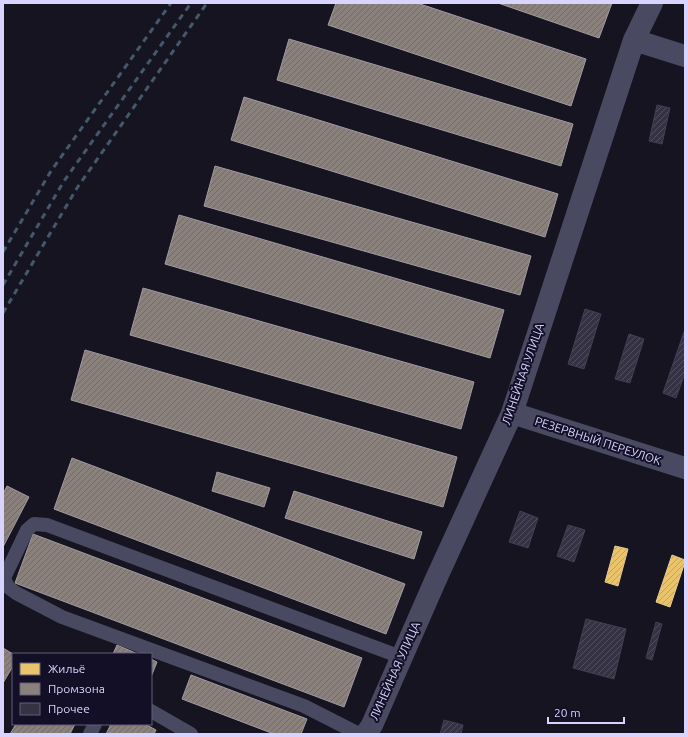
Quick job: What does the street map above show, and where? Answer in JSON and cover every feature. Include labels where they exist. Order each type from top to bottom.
[{"type":"street","name":"ЛИНЕЙНАЯ УЛИЦА","points":[[366,734],[372,725],[401,657],[512,413],[634,40],[652,3]]},
{"type":"street","points":[[634,40],[685,56]]},
{"type":"street","name":"РЕЗЕРВНЫЙ ПЕРЕУЛОК","points":[[512,413],[685,468]]},
{"type":"lane","points":[[358,734],[304,706],[62,617],[16,593],[8,587],[4,578],[28,530],[34,524],[47,525],[401,657]]},
{"type":"lane","points":[[152,712],[175,730],[191,734]]},
{"type":"lane","points":[[90,734],[94,725]]},
{"type":"building: Жильё","points":[[615,546],[628,549],[618,586],[605,582]]},
{"type":"building: Жильё","points":[[672,555],[685,560],[685,562],[670,607],[656,602]]},
{"type":"building: Промзона","points":[[336,3],[417,3],[586,59],[571,106],[328,25]]},
{"type":"building: Промзона","points":[[498,3],[612,3],[599,38]]},
{"type":"building: Промзона","points":[[289,39],[573,124],[561,166],[277,80]]},
{"type":"building: Промзона","points":[[244,97],[558,194],[545,237],[231,140]]},
{"type":"building: Промзона","points":[[215,166],[531,256],[520,295],[204,206]]},
{"type":"building: Промзона","points":[[179,215],[504,310],[490,358],[165,264]]},
{"type":"building: Промзона","points":[[143,288],[474,382],[461,429],[130,335]]},
{"type":"building: Промзона","points":[[85,350],[457,457],[443,507],[71,400]]},
{"type":"building: Промзона","points":[[72,458],[405,584],[386,634],[54,509]]},
{"type":"building: Промзона","points":[[217,472],[270,488],[264,507],[212,491]]},
{"type":"building: Промзона","points":[[7,486],[29,497],[3,547],[3,494]]},
{"type":"building: Промзона","points":[[294,491],[422,532],[414,559],[285,518]]},
{"type":"building: Промзона","points":[[33,534],[362,658],[344,707],[15,583]]},
{"type":"building: Промзона","points":[[117,645],[136,653],[113,653]]},
{"type":"building: Промзона","points":[[3,648],[12,653],[12,668],[3,683]]},
{"type":"building: Промзона","points":[[152,660],[157,662],[152,674]]},
{"type":"building: Промзона","points":[[191,675],[307,719],[301,734],[274,734],[182,699]]},
{"type":"building: Промзона","points":[[15,725],[74,725],[70,734],[10,734]]},
{"type":"building: Промзона","points":[[110,725],[147,725],[156,730],[154,734],[106,734]]},
{"type":"building: Прочее","points":[[657,105],[670,108],[662,144],[649,141]]},
{"type":"building: Прочее","points":[[585,309],[601,314],[584,369],[568,364]]},
{"type":"building: Прочее","points":[[685,329],[685,373],[676,398],[663,393]]},
{"type":"building: Прочее","points":[[629,334],[644,339],[630,383],[615,379]]},
{"type":"building: Прочее","points":[[520,511],[538,518],[528,548],[509,542]]},
{"type":"building: Прочее","points":[[568,525],[585,530],[574,562],[557,556]]},
{"type":"building: Прочее","points":[[586,619],[626,629],[614,679],[573,668]]},
{"type":"building: Прочее","points":[[656,622],[662,624],[652,660],[646,658]]},
{"type":"building: Прочее","points":[[444,720],[463,725],[461,734],[440,734]]},
{"type":"railway","points":[[3,252],[51,171],[171,3]]},
{"type":"railway","points":[[3,285],[64,181],[191,3]]},
{"type":"railway","points":[[3,313],[77,188],[207,3]]}]
